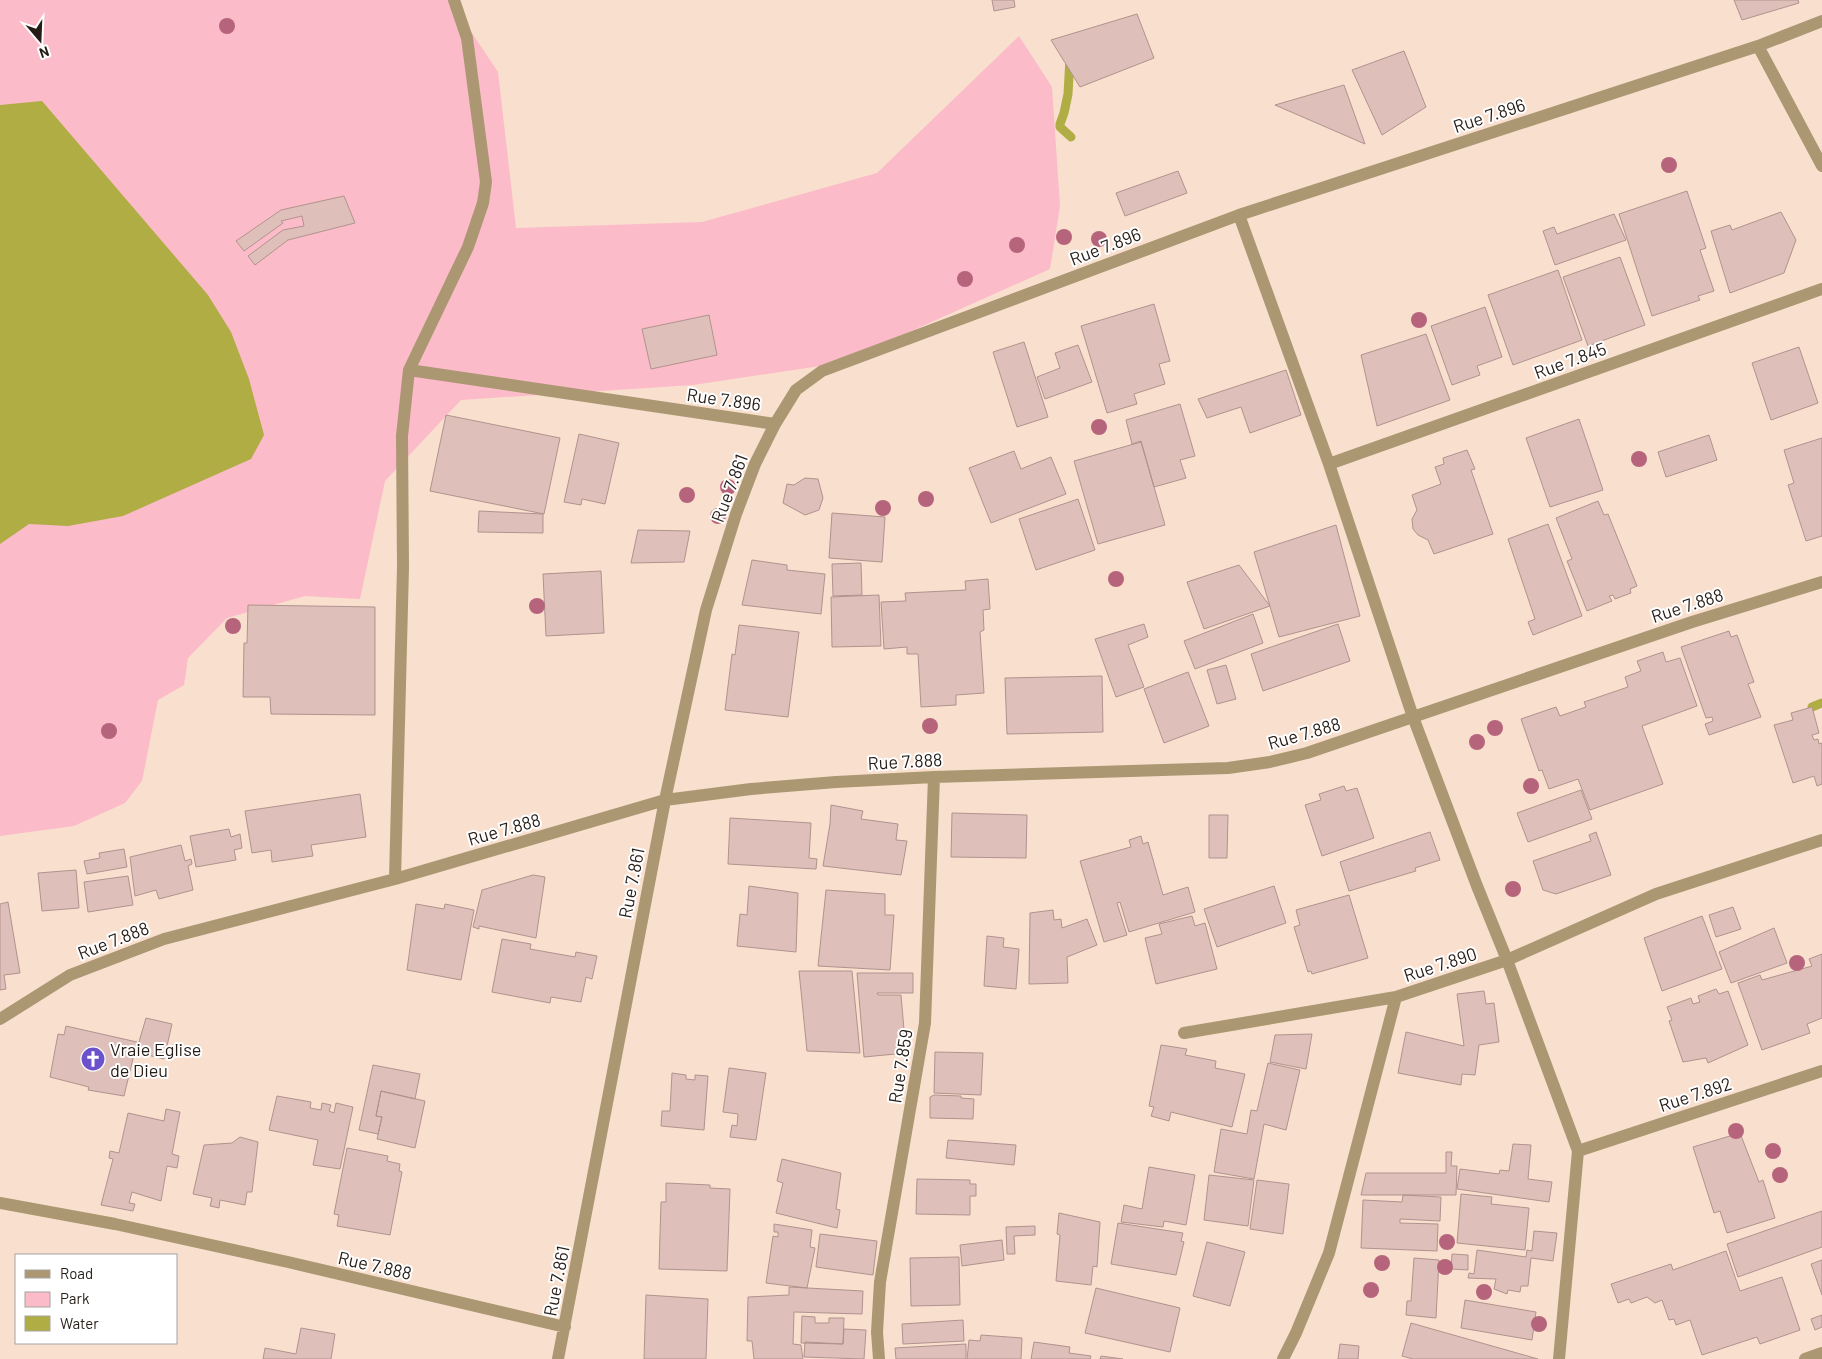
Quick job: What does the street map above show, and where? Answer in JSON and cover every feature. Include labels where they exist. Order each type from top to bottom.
[{"type":"street","points":[[395,879],[403,567],[402,436],[409,370],[468,247],[483,203],[486,182],[467,38],[454,0]]},
{"type":"street","name":"Rue 7.896","points":[[409,370],[775,424],[796,390],[822,371],[1239,215],[1758,46],[1822,21]]},
{"type":"street","points":[[1758,46],[1822,166]]},
{"type":"street","points":[[1239,215],[1329,464],[1413,717],[1507,960],[1578,1151],[1560,1359]]},
{"type":"street","name":"Rue 7.845","points":[[1329,464],[1822,289]]},
{"type":"street","name":"Rue 7.861","points":[[558,1359],[665,800],[706,610],[736,514],[755,464],[775,424]]},
{"type":"street","name":"Rue 7.888","points":[[0,1019],[70,976],[164,939],[395,879],[665,800],[751,788],[934,777],[1228,768],[1270,762],[1307,753],[1692,622],[1822,582]]},
{"type":"street","name":"Rue 7.859","points":[[879,1359],[880,1282],[925,1023],[934,777]]},
{"type":"street","name":"Rue 7.890","points":[[1283,1359],[1329,1254],[1396,997],[1507,960],[1656,894],[1822,840]]},
{"type":"street","points":[[1184,1033],[1396,997]]},
{"type":"street","name":"Rue 7.892","points":[[1578,1151],[1822,1071]]},
{"type":"street","name":"Rue 7.888","points":[[0,1203],[173,1236],[565,1328]]},
{"type":"street","points":[[1804,1359],[1822,1353]]},
{"type":"green space","points":[[0,0],[450,0],[498,72],[516,228],[702,222],[877,173],[1019,36],[1052,87],[1060,206],[1050,269],[840,363],[693,385],[461,400],[385,481],[360,599],[305,596],[227,618],[188,658],[184,685],[158,700],[142,781],[125,803],[74,826],[0,836]]},
{"type":"water","points":[[42,101],[208,295],[231,332],[249,379],[264,435],[251,459],[123,516],[68,526],[29,524],[0,544],[0,105]]},
{"type":"building","points":[[992,0],[1014,0],[1015,7],[994,11]]},
{"type":"building","points":[[1734,0],[1798,0],[1799,3],[1742,20]]},
{"type":"building","points":[[1137,14],[1154,58],[1080,87],[1051,40]]},
{"type":"building","points":[[1404,51],[1426,107],[1382,135],[1352,70]]},
{"type":"building","points":[[1344,85],[1365,144],[1275,105]]},
{"type":"building","points":[[1178,171],[1187,193],[1125,216],[1116,193]]},
{"type":"building","points":[[1687,191],[1706,248],[1700,250],[1714,291],[1698,296],[1700,300],[1652,316],[1619,214]]},
{"type":"building","points":[[344,196],[355,223],[288,240],[255,265],[248,256],[283,230],[304,226],[302,216],[281,221],[283,223],[244,251],[236,241],[281,210]]},
{"type":"building","points":[[1781,212],[1796,240],[1784,273],[1730,293],[1711,231],[1730,225],[1732,230]]},
{"type":"building","points":[[1614,214],[1626,240],[1555,265],[1543,231],[1554,227],[1557,234]]},
{"type":"building","points":[[1620,257],[1645,325],[1588,346],[1563,277]]},
{"type":"building","points":[[1558,270],[1582,340],[1513,365],[1488,295]]},
{"type":"building","points":[[1154,304],[1170,361],[1159,364],[1165,384],[1134,394],[1137,404],[1107,413],[1081,326]]},
{"type":"building","points":[[1485,307],[1502,357],[1477,366],[1480,375],[1452,385],[1431,326]]},
{"type":"building","points":[[709,315],[717,355],[651,369],[642,329]]},
{"type":"building","points":[[1426,334],[1450,400],[1377,426],[1361,355]]},
{"type":"building","points":[[1024,342],[1048,417],[1017,427],[993,352]]},
{"type":"building","points":[[1078,345],[1092,382],[1045,399],[1037,377],[1060,368],[1055,353]]},
{"type":"building","points":[[1799,347],[1818,403],[1771,420],[1752,363]]},
{"type":"building","points":[[1286,370],[1301,415],[1250,433],[1241,407],[1207,418],[1198,399]]},
{"type":"building","points":[[1180,404],[1195,456],[1180,460],[1186,478],[1154,487],[1141,441],[1132,444],[1126,420]]},
{"type":"building","points":[[446,415],[560,438],[544,514],[430,491]]},
{"type":"building","points":[[1579,419],[1603,490],[1550,507],[1526,438]]},
{"type":"building","points":[[579,434],[619,443],[605,504],[582,499],[581,505],[564,502]]},
{"type":"building","points":[[1709,435],[1717,460],[1666,477],[1658,452]]},
{"type":"building","points":[[1822,438],[1822,536],[1806,541],[1788,485],[1794,483],[1784,450]]},
{"type":"building","points":[[1141,442],[1165,525],[1098,544],[1074,461]]},
{"type":"building","points":[[1467,450],[1475,469],[1471,470],[1493,534],[1434,554],[1428,540],[1418,535],[1413,529],[1412,519],[1417,510],[1412,495],[1441,484],[1435,467],[1444,464],[1443,458]]},
{"type":"building","points":[[1014,451],[1021,469],[1051,457],[1066,494],[991,523],[969,468]]},
{"type":"building","points":[[805,478],[818,479],[823,498],[819,510],[805,515],[783,503],[787,484],[794,485]]},
{"type":"building","points":[[1078,499],[1095,550],[1036,570],[1019,519]]},
{"type":"building","points":[[1598,501],[1604,515],[1608,514],[1637,586],[1630,589],[1631,593],[1615,599],[1613,595],[1609,596],[1612,601],[1587,611],[1567,561],[1572,559],[1556,518]]},
{"type":"building","points":[[479,511],[543,514],[543,533],[478,532]]},
{"type":"building","points":[[832,513],[885,517],[882,562],[829,558]]},
{"type":"building","points":[[1548,524],[1582,616],[1533,635],[1528,622],[1535,619],[1508,539]]},
{"type":"building","points":[[1336,525],[1360,616],[1279,637],[1254,552]]},
{"type":"building","points":[[638,530],[690,531],[684,562],[631,563]]},
{"type":"building","points":[[752,560],[787,565],[787,570],[825,574],[821,614],[742,605]]},
{"type":"building","points":[[861,563],[862,595],[833,596],[832,564]]},
{"type":"building","points":[[1239,565],[1270,606],[1204,629],[1187,582]]},
{"type":"building","points":[[601,571],[604,633],[546,636],[543,574]]},
{"type":"building","points":[[988,579],[990,609],[983,610],[984,630],[980,632],[984,693],[956,695],[956,705],[921,707],[918,654],[907,654],[907,647],[884,649],[881,602],[906,601],[905,593],[966,590],[965,581]]},
{"type":"building","points":[[879,595],[881,646],[832,647],[831,597]]},
{"type":"building","points":[[248,605],[375,607],[375,715],[271,714],[270,697],[243,697],[244,643],[247,643]]},
{"type":"building","points":[[1253,614],[1263,643],[1195,669],[1184,641]]},
{"type":"building","points":[[1144,624],[1148,637],[1128,645],[1144,687],[1116,697],[1095,639]]},
{"type":"building","points":[[1338,624],[1350,661],[1263,691],[1251,654]]},
{"type":"building","points":[[739,625],[799,632],[788,717],[725,710],[732,654],[735,655]]},
{"type":"building","points":[[1729,631],[1731,637],[1737,635],[1754,682],[1748,684],[1761,717],[1709,735],[1705,724],[1713,721],[1712,717],[1706,718],[1681,647]]},
{"type":"building","points":[[1663,652],[1666,662],[1680,658],[1697,706],[1642,726],[1663,784],[1590,810],[1578,779],[1549,789],[1542,770],[1539,771],[1521,719],[1556,707],[1560,716],[1586,707],[1584,702],[1628,687],[1625,677],[1641,671],[1637,661]]},
{"type":"building","points":[[1226,665],[1236,699],[1217,704],[1207,670]]},
{"type":"building","points":[[1188,672],[1209,726],[1164,743],[1144,689]]},
{"type":"building","points":[[1102,676],[1103,732],[1007,734],[1005,678]]},
{"type":"building","points":[[1812,707],[1819,733],[1812,735],[1814,740],[1818,739],[1819,744],[1822,743],[1822,784],[1817,786],[1814,776],[1793,783],[1774,725],[1793,720],[1791,713]]},
{"type":"building","points":[[1344,786],[1346,791],[1357,788],[1374,838],[1322,856],[1305,805],[1321,800],[1319,794]]},
{"type":"building","points":[[1581,790],[1592,819],[1528,842],[1517,813]]},
{"type":"building","points":[[360,794],[366,837],[311,845],[313,856],[272,862],[271,850],[252,853],[245,811]]},
{"type":"building","points":[[831,805],[863,811],[861,819],[898,824],[896,840],[907,841],[901,875],[823,866]]},
{"type":"building","points":[[952,813],[1027,815],[1026,858],[951,857]]},
{"type":"building","points":[[1209,815],[1228,815],[1227,858],[1209,858]]},
{"type":"building","points":[[730,818],[811,823],[809,858],[817,859],[816,869],[728,864]]},
{"type":"building","points":[[229,829],[231,837],[240,834],[242,848],[234,850],[236,860],[196,867],[190,836]]},
{"type":"building","points":[[1430,832],[1440,860],[1415,868],[1416,871],[1349,891],[1340,862]]},
{"type":"building","points":[[1596,832],[1611,875],[1556,894],[1543,890],[1533,861],[1591,841],[1589,835]]},
{"type":"building","points":[[1141,836],[1143,844],[1148,842],[1163,895],[1188,887],[1195,912],[1129,932],[1120,902],[1117,903],[1127,935],[1104,942],[1080,861],[1131,847],[1129,840]]},
{"type":"building","points":[[181,845],[185,861],[191,859],[192,864],[188,866],[193,890],[159,899],[156,890],[135,896],[130,857]]},
{"type":"building","points":[[124,849],[127,867],[87,874],[84,861],[100,858],[99,853]]},
{"type":"building","points":[[76,870],[79,908],[42,911],[38,873]]},
{"type":"building","points":[[533,875],[545,877],[536,938],[479,926],[479,929],[473,927],[482,890]]},
{"type":"building","points":[[128,876],[133,905],[88,912],[84,882]]},
{"type":"building","points":[[749,886],[798,893],[796,952],[737,946],[740,914],[747,915]]},
{"type":"building","points":[[1274,886],[1286,923],[1217,947],[1204,909]]},
{"type":"building","points":[[826,890],[885,894],[885,915],[894,915],[890,970],[818,966]]},
{"type":"building","points":[[1349,895],[1368,958],[1312,974],[1311,971],[1308,972],[1294,927],[1300,925],[1296,910]]},
{"type":"building","points":[[8,902],[20,973],[4,975],[6,989],[0,990],[0,904]]},
{"type":"building","points":[[416,904],[444,909],[445,904],[474,910],[461,980],[407,970]]},
{"type":"building","points":[[1733,907],[1741,929],[1716,937],[1709,915]]},
{"type":"building","points":[[1053,910],[1054,920],[1061,919],[1062,928],[1087,919],[1097,945],[1067,957],[1068,983],[1029,984],[1030,913]]},
{"type":"building","points":[[1192,916],[1195,926],[1205,923],[1217,969],[1156,984],[1145,938],[1162,934],[1159,924]]},
{"type":"building","points":[[1702,916],[1722,969],[1662,991],[1644,938]]},
{"type":"building","points":[[1774,928],[1787,963],[1731,983],[1719,952]]},
{"type":"building","points":[[987,936],[1004,938],[1003,947],[1019,949],[1016,989],[984,986]]},
{"type":"building","points":[[502,939],[531,944],[530,949],[575,957],[576,952],[597,956],[592,979],[586,977],[581,1002],[551,997],[550,1003],[492,992]]},
{"type":"building","points":[[1822,954],[1822,1018],[1807,1024],[1810,1033],[1762,1050],[1738,983],[1760,975],[1762,980],[1812,966],[1809,959]]},
{"type":"building","points":[[799,971],[852,971],[860,1053],[807,1051]]},
{"type":"building","points":[[857,973],[913,973],[913,993],[877,993],[878,995],[901,995],[906,1053],[864,1057]]},
{"type":"building","points":[[1716,989],[1719,994],[1728,991],[1748,1045],[1708,1063],[1706,1058],[1683,1062],[1669,1021],[1672,1020],[1667,1007],[1691,998],[1693,1004],[1700,1002],[1698,996]]},
{"type":"building","points":[[1484,991],[1486,1004],[1494,1003],[1499,1042],[1479,1045],[1475,1075],[1462,1074],[1461,1085],[1398,1073],[1406,1032],[1464,1046],[1457,994]]},
{"type":"building","points":[[146,1018],[172,1024],[164,1059],[136,1052]]},
{"type":"building","name":"Vraie Eglise de Dieu","points":[[66,1026],[137,1042],[124,1096],[88,1090],[89,1087],[50,1077],[58,1034],[64,1035]]},
{"type":"building","points":[[1312,1034],[1306,1069],[1270,1062],[1275,1035]]},
{"type":"building","points":[[1161,1045],[1187,1049],[1185,1055],[1216,1061],[1215,1068],[1245,1074],[1232,1127],[1171,1112],[1169,1121],[1151,1116],[1154,1107],[1149,1106]]},
{"type":"building","points":[[935,1052],[983,1053],[981,1095],[934,1093]]},
{"type":"building","points":[[1268,1063],[1300,1070],[1286,1130],[1264,1124],[1254,1179],[1214,1172],[1221,1129],[1247,1134],[1251,1110],[1257,1111]]},
{"type":"building","points":[[373,1065],[420,1074],[415,1099],[381,1091],[376,1116],[382,1117],[378,1134],[359,1130]]},
{"type":"building","points":[[729,1068],[766,1073],[756,1140],[730,1137],[732,1125],[737,1126],[738,1114],[723,1112]]},
{"type":"building","points":[[672,1073],[686,1075],[686,1079],[695,1080],[695,1075],[708,1076],[704,1130],[661,1126],[662,1111],[670,1111]]},
{"type":"building","points":[[381,1091],[425,1101],[415,1148],[377,1139],[382,1117],[376,1116]]},
{"type":"building","points":[[934,1095],[961,1096],[961,1098],[974,1099],[973,1119],[930,1118],[930,1097]]},
{"type":"building","points":[[277,1096],[311,1102],[310,1108],[321,1110],[322,1103],[331,1105],[329,1111],[334,1113],[336,1103],[353,1107],[340,1169],[313,1165],[318,1140],[269,1130]]},
{"type":"building","points":[[166,1109],[180,1112],[172,1154],[179,1156],[177,1168],[167,1166],[161,1201],[132,1192],[129,1203],[135,1204],[133,1211],[101,1205],[113,1159],[109,1158],[110,1151],[119,1153],[128,1113],[164,1121]]},
{"type":"building","points":[[1740,1133],[1759,1182],[1763,1180],[1775,1218],[1727,1233],[1720,1211],[1714,1213],[1693,1147]]},
{"type":"building","points":[[240,1137],[258,1142],[252,1192],[247,1192],[245,1205],[220,1200],[219,1208],[210,1206],[212,1198],[193,1194],[204,1145],[232,1143]]},
{"type":"building","points":[[948,1140],[1016,1145],[1014,1165],[946,1158]]},
{"type":"building","points":[[1513,1144],[1531,1145],[1528,1179],[1552,1182],[1549,1202],[1457,1189],[1460,1169],[1499,1174],[1500,1170],[1509,1171]]},
{"type":"building","points":[[347,1148],[388,1156],[387,1161],[400,1164],[399,1171],[402,1172],[390,1235],[337,1226],[339,1215],[334,1214]]},
{"type":"building","points":[[1446,1152],[1452,1152],[1451,1166],[1457,1166],[1456,1195],[1361,1195],[1366,1173],[1446,1173]]},
{"type":"building","points":[[782,1159],[841,1173],[836,1209],[840,1210],[837,1228],[776,1213],[783,1183],[777,1181]]},
{"type":"building","points":[[1149,1167],[1195,1175],[1186,1225],[1164,1221],[1163,1227],[1121,1222],[1124,1205],[1142,1209]]},
{"type":"building","points":[[1209,1175],[1254,1180],[1248,1226],[1204,1220]]},
{"type":"building","points":[[917,1179],[970,1180],[970,1184],[976,1184],[976,1196],[970,1196],[970,1215],[916,1214]]},
{"type":"building","points":[[1257,1180],[1289,1184],[1283,1234],[1250,1229]]},
{"type":"building","points":[[666,1183],[710,1185],[710,1188],[730,1189],[727,1271],[659,1269],[661,1202],[666,1202]]},
{"type":"building","points":[[1461,1194],[1492,1197],[1491,1204],[1529,1208],[1525,1250],[1457,1243]]},
{"type":"building","points":[[1403,1195],[1441,1197],[1440,1221],[1400,1219],[1400,1223],[1438,1224],[1437,1251],[1361,1248],[1363,1200],[1402,1202]]},
{"type":"building","points":[[1822,1211],[1822,1247],[1738,1277],[1727,1244]]},
{"type":"building","points":[[1059,1213],[1100,1222],[1097,1267],[1093,1266],[1091,1285],[1056,1281],[1060,1235],[1057,1234]]},
{"type":"building","points":[[1118,1223],[1183,1233],[1181,1241],[1184,1242],[1176,1275],[1111,1264]]},
{"type":"building","points":[[774,1224],[812,1230],[810,1247],[815,1248],[807,1288],[766,1283],[773,1236],[778,1237],[778,1232],[774,1232]]},
{"type":"building","points":[[1035,1226],[1035,1235],[1014,1236],[1015,1254],[1007,1254],[1006,1227]]},
{"type":"building","points":[[1534,1231],[1557,1233],[1553,1261],[1531,1258],[1528,1286],[1521,1286],[1520,1292],[1508,1290],[1507,1294],[1494,1289],[1496,1279],[1468,1278],[1469,1273],[1474,1274],[1477,1250],[1526,1257],[1527,1250],[1532,1251]]},
{"type":"building","points":[[820,1234],[877,1241],[873,1275],[816,1267]]},
{"type":"building","points":[[1002,1240],[1004,1260],[962,1266],[960,1245]]},
{"type":"building","points":[[1207,1242],[1245,1252],[1230,1306],[1193,1296]]},
{"type":"building","points":[[1726,1251],[1740,1291],[1782,1277],[1800,1330],[1760,1344],[1757,1337],[1702,1355],[1690,1320],[1676,1325],[1674,1319],[1669,1320],[1662,1300],[1655,1303],[1647,1297],[1631,1303],[1629,1299],[1618,1303],[1611,1284],[1671,1264],[1673,1270]]},
{"type":"building","points":[[1452,1254],[1468,1255],[1468,1270],[1451,1269]]},
{"type":"building","points":[[959,1257],[960,1305],[911,1306],[910,1258]]},
{"type":"building","points":[[1414,1258],[1439,1260],[1436,1318],[1406,1315],[1407,1301],[1411,1301]]},
{"type":"building","points":[[1822,1260],[1822,1295],[1811,1264]]},
{"type":"building","points":[[789,1287],[863,1291],[862,1314],[794,1312],[793,1344],[801,1345],[803,1359],[754,1359],[752,1341],[747,1341],[748,1297],[789,1295]]},
{"type":"building","points":[[1096,1288],[1180,1308],[1170,1352],[1085,1333]]},
{"type":"building","points":[[646,1295],[708,1299],[706,1359],[644,1359]]},
{"type":"building","points":[[1465,1300],[1536,1312],[1532,1340],[1461,1328]]},
{"type":"building","points":[[1822,1315],[1822,1327],[1815,1330],[1811,1319]]},
{"type":"building","points":[[802,1316],[815,1317],[815,1323],[829,1323],[829,1318],[844,1318],[843,1344],[801,1343]]},
{"type":"building","points":[[963,1320],[964,1341],[903,1344],[902,1324]]},
{"type":"building","points":[[1411,1323],[1538,1359],[1413,1359],[1402,1356]]},
{"type":"building","points":[[301,1328],[335,1334],[331,1359],[263,1359],[265,1348],[296,1354]]},
{"type":"building","points":[[844,1329],[866,1330],[864,1359],[804,1357],[805,1342],[843,1344]]},
{"type":"building","points":[[981,1335],[1022,1338],[1021,1359],[967,1359],[969,1340],[980,1341]]},
{"type":"building","points":[[1034,1342],[1070,1347],[1069,1353],[1091,1356],[1090,1359],[1031,1359]]},
{"type":"building","points":[[966,1344],[966,1359],[896,1359],[895,1348]]},
{"type":"building","points":[[1340,1344],[1359,1346],[1358,1359],[1338,1359]]},
{"type":"building","points":[[1101,1356],[1123,1359],[1100,1359]]},
{"type":"waterway","points":[[1070,58],[1068,94],[1060,127],[1071,137]]},
{"type":"waterway","points":[[1812,707],[1822,703]]},
{"type":"place","name":"Vraie Eglise de Dieu","points":[[93,1059]]}]
